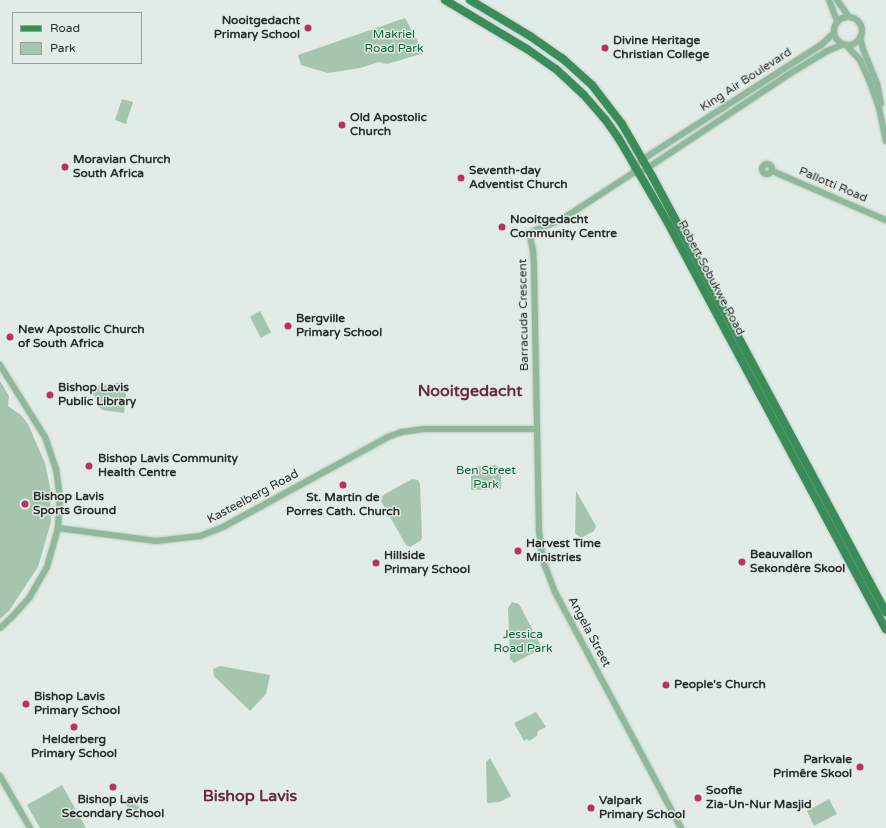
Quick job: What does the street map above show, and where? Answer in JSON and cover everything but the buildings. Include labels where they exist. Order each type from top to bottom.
[{"type":"main road","name":"Robert Sobukwe Road","points":[[445,0],[541,58],[569,81],[605,119],[636,171],[886,629]]},
{"type":"main road","name":"Robert Sobukwe Road","points":[[470,0],[548,48],[585,77],[618,118],[643,160],[886,612]]},
{"type":"street","points":[[830,0],[837,21],[834,33],[838,41],[845,45],[860,60],[870,80],[879,108],[886,141]]},
{"type":"street","points":[[837,0],[848,16],[859,22],[862,32],[856,42],[845,45]]},
{"type":"street","points":[[837,21],[848,16]]},
{"type":"street","name":"King Air Boulevard","points":[[643,160],[821,45],[834,33]]},
{"type":"street","points":[[860,37],[863,49],[877,83],[886,123]]},
{"type":"street","name":"King Air Boulevard","points":[[647,168],[791,73],[827,51],[845,45]]},
{"type":"street","points":[[636,171],[643,160]]},
{"type":"street","points":[[636,171],[647,168]]},
{"type":"street","name":"Barracuda Crescent","points":[[537,429],[534,267],[533,250],[529,232],[564,218],[636,171]]},
{"type":"street","name":"Pallotti Road","points":[[772,171],[886,220]]},
{"type":"street","points":[[0,365],[38,425],[52,454],[60,498],[58,528],[47,567],[40,580],[21,607],[0,628]]},
{"type":"street","name":"Kasteelberg Road","points":[[58,528],[156,541],[200,536],[223,527],[388,437],[402,432],[424,429],[537,429]]},
{"type":"street","name":"Angela Street","points":[[537,429],[539,536],[541,551],[549,578],[681,828]]},
{"type":"street","points":[[0,776],[30,828]]},
{"type":"green space","name":"Makriel Road Park","points":[[405,18],[424,53],[387,64],[379,62],[360,68],[328,73],[301,65],[298,55]]},
{"type":"green space","points":[[122,99],[133,102],[126,124],[115,120]]},
{"type":"green space","points":[[260,311],[271,332],[261,338],[250,317]]},
{"type":"green space","name":"Bishop Lavis Sports Ground","points":[[0,381],[9,396],[8,406],[21,415],[28,424],[45,463],[50,487],[51,522],[38,567],[9,611],[0,619]]},
{"type":"green space","points":[[124,382],[126,396],[124,413],[102,410],[89,387]]},
{"type":"green space","name":"Ben Street Park","points":[[496,465],[501,470],[501,489],[471,490],[472,467]]},
{"type":"green space","points":[[412,479],[418,480],[420,484],[422,538],[410,547],[406,545],[381,501],[383,495]]},
{"type":"green space","points":[[576,491],[596,526],[594,531],[581,538],[575,533]]},
{"type":"green space","name":"Jessica Road Park","points":[[512,602],[519,604],[541,646],[539,650],[514,663],[510,659],[508,608]]},
{"type":"green space","points":[[220,666],[270,675],[266,694],[250,711],[214,676],[213,669]]},
{"type":"green space","points":[[536,712],[546,727],[538,731],[537,736],[529,741],[527,739],[524,741],[514,723]]},
{"type":"green space","points":[[490,758],[511,796],[500,802],[487,803],[486,762]]},
{"type":"green space","points":[[62,785],[86,828],[40,828],[27,805]]},
{"type":"green space","points":[[134,798],[144,815],[136,820],[125,803]]},
{"type":"green space","points":[[829,799],[837,814],[814,826],[807,811]]},
{"type":"place","name":"Nooitgedacht Primary School","points":[[308,28]]},
{"type":"place","name":"Divine Heritage Christian College","points":[[605,48]]},
{"type":"place","name":"Old Apostolic Church","points":[[342,125]]},
{"type":"place","name":"Moravian Church South Africa","points":[[65,167]]},
{"type":"place","name":"Seventh-day Adventist Church","points":[[461,178]]},
{"type":"place","name":"Nooitgedacht Community Centre","points":[[502,227]]},
{"type":"place","name":"Bergville Primary School","points":[[288,326]]},
{"type":"place","name":"New Apostolic Church of South Africa","points":[[10,337]]},
{"type":"place","name":"Bishop Lavis Public Library","points":[[50,395]]},
{"type":"place","name":"Bishop Lavis Community Health Centre","points":[[89,466]]},
{"type":"place","name":"St. Martin de Porres Cath. Church","points":[[343,485]]},
{"type":"place","name":"Bishop Lavis Sports Ground","points":[[25,504]]},
{"type":"place","name":"Harvest Time Ministries","points":[[518,551]]},
{"type":"place","name":"Beauvallon Sekondêre Skool","points":[[742,562]]},
{"type":"place","name":"Hillside Primary School","points":[[376,563]]},
{"type":"place","name":"People's Church","points":[[666,685]]},
{"type":"place","name":"Bishop Lavis Primary School","points":[[26,704]]},
{"type":"place","name":"Helderberg Primary School","points":[[74,727]]},
{"type":"place","name":"Parkvale Primêre Skool","points":[[860,767]]},
{"type":"place","name":"Bishop Lavis Secondary School","points":[[113,787]]},
{"type":"place","name":"Soofie Zia-Un-Nur Masjid","points":[[698,798]]},
{"type":"place","name":"Valpark Primary School","points":[[591,808]]},
{"type":"district","name":"Nooitgedacht","points":[[470,391]]},
{"type":"district","name":"Bishop Lavis","points":[[250,796]]}]
